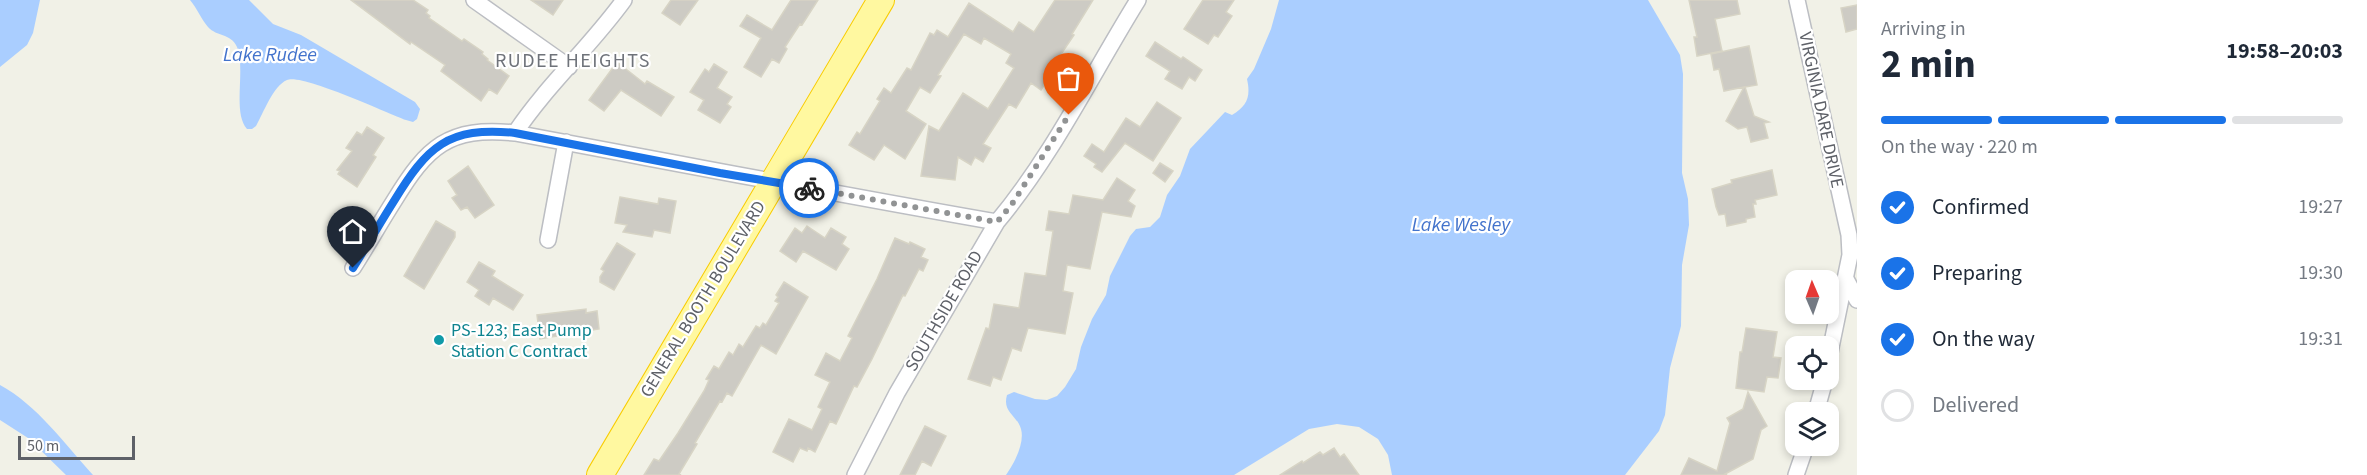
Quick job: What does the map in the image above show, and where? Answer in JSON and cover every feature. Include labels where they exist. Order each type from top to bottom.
[{"type":"highway","name":"GENERAL BOOTH BOULEVARD","points":[[600,475],[881,0]]},
{"type":"street","points":[[474,0],[569,67]]},
{"type":"street","points":[[515,133],[546,90],[604,27],[624,0]]},
{"type":"street","name":"SOUTHSIDE ROAD","points":[[855,475],[897,393],[997,222],[1012,204],[1058,135],[1138,0]]},
{"type":"street","name":"VIRGINIA DARE DRIVE","points":[[1797,0],[1849,235],[1850,255],[1834,336]]},
{"type":"street","points":[[353,268],[413,170],[429,152],[463,135],[483,131],[515,133],[566,142],[720,173],[773,180],[997,222]]},
{"type":"street","points":[[548,240],[566,142]]},
{"type":"street","points":[[1846,279],[1857,300]]},
{"type":"street","points":[[1796,475],[1803,456]]},
{"type":"water","points":[[0,0],[40,0],[33,33],[27,45],[0,67]]},
{"type":"water","name":"Lake Rudee","points":[[190,0],[249,0],[273,24],[301,35],[415,102],[420,109],[417,119],[413,122],[406,120],[345,95],[295,79],[287,80],[277,88],[256,126],[247,129],[240,112],[240,67],[237,47],[231,39],[208,27]]},
{"type":"water","name":"Lake Wesley","points":[[1279,0],[1648,0],[1680,55],[1683,74],[1682,173],[1688,199],[1689,225],[1682,265],[1681,326],[1670,368],[1665,415],[1659,431],[1625,475],[1392,475],[1388,455],[1378,439],[1359,427],[1337,424],[1309,429],[1234,475],[1006,475],[1018,453],[1022,435],[1019,424],[1008,410],[1007,395],[1014,392],[1035,399],[1047,400],[1057,396],[1065,387],[1076,369],[1081,347],[1092,319],[1106,295],[1110,276],[1130,236],[1136,229],[1150,227],[1160,217],[1167,195],[1180,176],[1190,149],[1225,112],[1232,115],[1247,100],[1247,79],[1254,69],[1271,29]]},
{"type":"water","points":[[0,385],[38,414],[93,475],[66,475],[28,438],[0,420]]},
{"type":"building","points":[[351,0],[413,0],[428,10],[426,13],[430,16],[429,18],[462,41],[464,39],[483,52],[487,60],[509,76],[497,94],[489,89],[481,101],[441,71],[445,65],[411,42],[410,44]]},
{"type":"building","points":[[531,0],[563,0],[553,15]]},
{"type":"building","points":[[671,0],[698,0],[680,25],[662,13]]},
{"type":"building","points":[[791,0],[818,0],[785,47],[787,49],[779,63],[772,59],[761,77],[744,67],[761,38],[740,26],[747,15],[772,30]]},
{"type":"building","points":[[1055,0],[1093,0],[1041,90],[1031,83],[1016,108],[1009,104],[983,144],[991,148],[983,162],[975,157],[971,165],[958,157],[955,180],[921,176],[929,126],[939,131],[963,93],[988,109],[1014,68],[1006,63],[1011,54],[984,38],[981,44],[964,34],[938,75],[941,76],[930,93],[920,87],[906,111],[926,124],[905,159],[884,145],[874,160],[849,145],[857,132],[860,134],[880,101],[877,99],[884,88],[891,93],[907,68],[911,70],[930,33],[934,35],[937,30],[948,37],[969,3],[1013,32],[1019,22],[1034,32]]},
{"type":"building","points":[[1203,0],[1234,0],[1226,12],[1232,16],[1218,37],[1214,35],[1208,44],[1184,29]]},
{"type":"building","points":[[1689,0],[1737,0],[1740,14],[1715,19],[1722,51],[1697,56],[1694,37],[1697,37]]},
{"type":"building","points":[[1857,5],[1857,29],[1846,32],[1841,8]]},
{"type":"building","points":[[1155,42],[1202,70],[1195,81],[1189,77],[1182,89],[1165,79],[1170,71],[1146,56]]},
{"type":"building","points":[[1749,46],[1757,85],[1745,87],[1754,116],[1769,122],[1764,123],[1768,138],[1751,142],[1747,127],[1738,129],[1726,121],[1744,87],[1724,91],[1719,69],[1714,70],[1711,54]]},
{"type":"building","points":[[617,62],[645,84],[647,81],[674,97],[661,116],[621,90],[604,111],[589,100]]},
{"type":"building","points":[[714,64],[727,72],[717,88],[732,97],[727,104],[731,107],[720,123],[698,110],[704,100],[690,92],[705,69],[709,72]]},
{"type":"building","points":[[1157,102],[1181,118],[1153,161],[1125,143],[1102,172],[1094,167],[1096,164],[1084,156],[1092,144],[1104,152],[1126,118],[1140,127]]},
{"type":"building","points":[[367,127],[384,138],[373,155],[376,157],[357,187],[338,174],[340,171],[337,170],[352,151],[346,148],[357,132],[362,135]]},
{"type":"building","points":[[1160,163],[1173,171],[1165,182],[1153,173]]},
{"type":"building","points":[[468,166],[494,205],[475,218],[467,207],[461,210],[452,198],[457,195],[448,181]]},
{"type":"building","points":[[1772,170],[1777,195],[1755,200],[1756,204],[1753,204],[1755,217],[1746,219],[1746,222],[1727,226],[1725,214],[1719,215],[1712,189],[1732,183],[1731,180]]},
{"type":"building","points":[[1117,178],[1135,190],[1128,201],[1135,206],[1131,217],[1102,212],[1090,269],[1067,265],[1063,291],[1073,293],[1065,334],[1028,328],[1021,351],[1012,348],[1001,380],[993,377],[990,386],[968,379],[986,328],[989,329],[994,304],[1019,308],[1025,273],[1046,276],[1053,231],[1046,230],[1049,211],[1069,214],[1073,195],[1103,200]]},
{"type":"building","points":[[620,197],[658,204],[659,198],[676,201],[670,233],[654,230],[652,237],[623,232],[627,225],[615,223]]},
{"type":"building","points":[[436,221],[455,232],[455,237],[424,289],[404,276]]},
{"type":"building","points":[[807,226],[825,238],[831,228],[846,237],[842,244],[849,249],[836,270],[803,251],[796,262],[780,251],[795,228],[802,233]]},
{"type":"building","points":[[895,238],[925,249],[921,257],[928,260],[923,271],[919,269],[905,296],[903,295],[872,359],[857,387],[854,386],[836,424],[830,421],[815,452],[808,448],[807,451],[800,448],[793,462],[773,452],[789,419],[812,430],[822,409],[818,407],[830,382],[815,375],[826,353],[840,361],[852,338],[848,336]]},
{"type":"building","points":[[617,243],[635,254],[614,290],[600,282],[600,277],[604,271],[601,269]]},
{"type":"building","points":[[479,262],[495,271],[492,276],[523,295],[513,310],[493,298],[489,305],[475,296],[479,290],[467,282]]},
{"type":"building","points":[[784,282],[808,297],[776,354],[761,345],[732,396],[727,393],[722,402],[720,401],[695,443],[697,444],[679,474],[681,475],[644,475],[654,459],[659,461],[678,433],[704,391],[709,380],[706,379],[714,366],[719,369],[729,352],[733,355],[739,344],[743,347],[756,326],[760,328],[763,323],[766,325],[779,303],[775,301],[778,297],[776,295]]},
{"type":"building","points":[[586,309],[586,313],[597,311],[599,329],[540,339],[537,315]]},
{"type":"building","points":[[1746,328],[1777,332],[1773,357],[1781,358],[1778,378],[1767,377],[1764,392],[1736,388],[1740,352],[1742,352]]},
{"type":"building","points":[[1748,392],[1767,426],[1761,430],[1753,459],[1725,474],[1727,475],[1681,475],[1689,458],[1717,471],[1730,423],[1727,418],[1743,409]]},
{"type":"building","points":[[925,426],[946,436],[931,466],[922,461],[915,475],[900,475]]},
{"type":"building","points":[[1334,448],[1340,457],[1344,454],[1359,475],[1280,475],[1320,452],[1323,455]]},
{"type":"way so far","points":[[809,188],[997,222],[1012,204],[1069,115]]},
{"type":"place","name":"PS-123; East Pump Station C Contract","points":[[439,340]]},
{"type":"district","name":"RUDEE HEIGHTS","points":[[573,61]]},
{"type":"route","points":[[353,268],[413,170],[429,152],[463,135],[483,131],[515,133],[809,188]]}]
